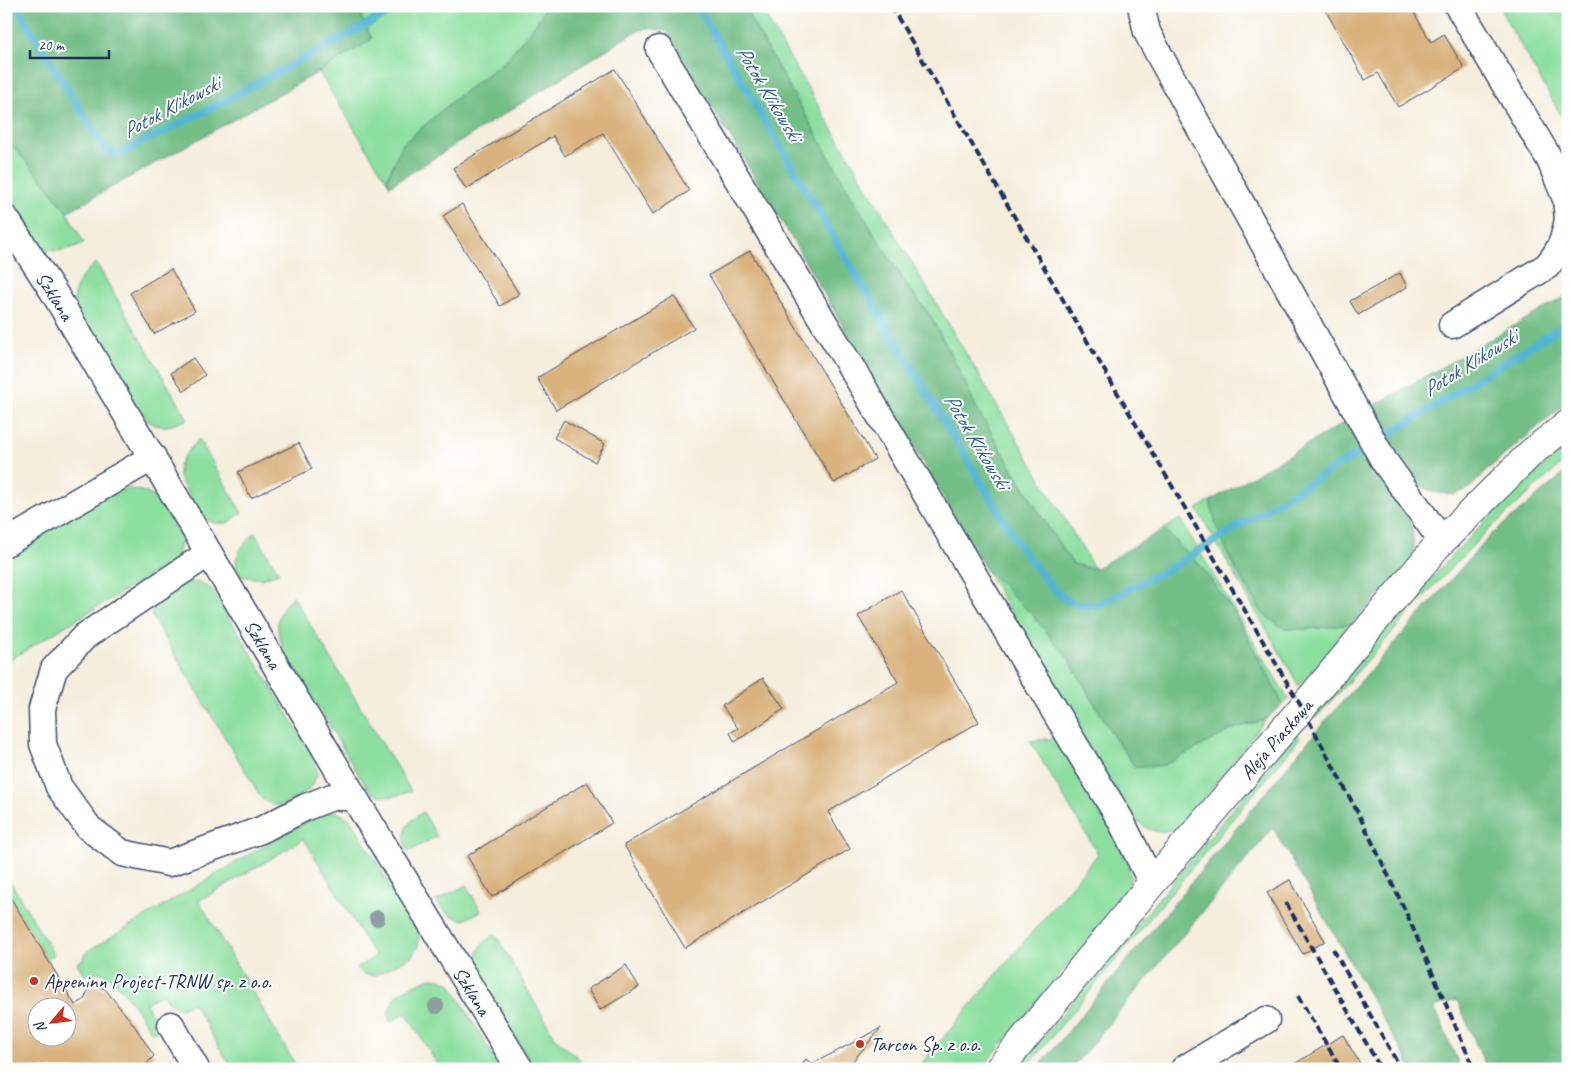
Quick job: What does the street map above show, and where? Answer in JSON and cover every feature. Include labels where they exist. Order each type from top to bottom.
[{"type":"main road","name":"Aleja Piaskowa","points":[[999,1069],[1152,883],[1442,541],[1532,452],[1568,424]]},
{"type":"street","points":[[1141,6],[1147,32],[1384,461],[1442,541]]},
{"type":"street","points":[[1452,325],[1547,266],[1565,239],[1568,219],[1566,198],[1550,160],[1458,6]]},
{"type":"street","points":[[659,49],[1120,819],[1152,883]]},
{"type":"street","name":"Szklana","points":[[6,219],[53,291],[354,797],[520,1069]]},
{"type":"street","points":[[6,543],[153,458]]},
{"type":"street","points":[[209,553],[85,636],[54,669],[42,709],[43,744],[59,787],[89,828],[122,853],[169,863],[261,830],[306,807],[332,797],[354,797]]},
{"type":"street","points":[[1184,1069],[1266,1020]]},
{"type":"street","points":[[171,1025],[196,1069]]},
{"type":"green space","points":[[6,6],[356,6],[372,39],[319,72],[67,212],[6,138]]},
{"type":"green space","points":[[356,6],[547,6],[530,31],[505,61],[456,98],[403,144],[387,178],[390,186],[319,72],[372,39]]},
{"type":"green space","points":[[547,6],[743,6],[858,207],[904,281],[931,317],[979,413],[1048,527],[1073,564],[1095,569],[1164,529],[1200,565],[1235,614],[1283,704],[1265,720],[1235,728],[1165,765],[1136,768],[1114,737],[1068,658],[1034,617],[985,568],[785,227],[666,31],[646,28],[628,36],[390,186],[387,178],[403,144],[456,98],[505,61],[530,31]]},
{"type":"green space","points":[[743,6],[759,6],[1095,570],[1073,564],[1048,527],[979,413],[931,317],[904,281],[858,207]]},
{"type":"green space","points":[[1498,6],[1568,6],[1568,127]]},
{"type":"green space","points":[[6,138],[67,212],[84,243],[63,250],[41,249],[6,194]]},
{"type":"green space","points":[[96,263],[188,419],[171,425],[159,426],[153,424],[142,415],[74,304],[75,291],[79,281]]},
{"type":"green space","points":[[1568,295],[1568,404],[1559,409],[1488,469],[1470,488],[1454,495],[1433,492],[1417,484],[1370,408]]},
{"type":"green space","points":[[1349,420],[1396,494],[1412,526],[1414,547],[1412,561],[1352,624],[1310,629],[1285,629],[1263,614],[1231,561],[1217,528],[1210,501]]},
{"type":"green space","points":[[199,439],[242,513],[227,523],[214,523],[202,517],[179,478],[179,465]]},
{"type":"green space","points":[[1568,445],[1568,458],[1482,536],[1432,588],[1316,718],[1314,712],[1467,540],[1533,475]]},
{"type":"green space","points":[[1568,470],[1568,1069],[1487,1069],[1457,1000],[1434,1007],[1461,1069],[1412,1069],[1273,828],[1071,1069],[1037,1069],[1320,727],[1489,537]]},
{"type":"green space","points":[[129,489],[149,494],[162,505],[181,538],[177,556],[172,562],[6,662],[6,552],[112,492]]},
{"type":"green space","points":[[1210,501],[1217,528],[1231,561],[1263,614],[1285,629],[1310,629],[1352,624],[1299,686],[1197,509]]},
{"type":"green space","points":[[1180,519],[1288,699],[1283,704],[1235,614],[1200,565],[1164,529]]},
{"type":"green space","points":[[255,533],[279,573],[260,579],[241,576],[236,564],[237,558],[242,547]]},
{"type":"green space","points":[[985,568],[1034,617],[1069,658],[1114,737],[1136,768],[1203,744],[1235,728],[1265,720],[1184,824],[1167,831],[1154,831],[1142,825],[1128,813]]},
{"type":"green space","points":[[188,582],[202,583],[213,591],[315,759],[317,775],[310,789],[288,803],[272,805],[262,799],[151,615],[156,604],[161,599]]},
{"type":"green space","points":[[293,596],[411,791],[397,796],[381,796],[372,792],[362,780],[282,645],[278,630],[279,617]]},
{"type":"green space","points":[[1296,733],[1300,738],[1025,1069],[1017,1069]]},
{"type":"green space","points":[[1057,738],[1124,853],[1130,871],[1129,891],[981,1069],[917,1069],[1098,854],[1030,741]]},
{"type":"green space","points":[[325,812],[337,812],[351,820],[419,934],[418,946],[412,956],[374,976],[363,974],[357,968],[375,956],[304,839],[199,901],[298,1069],[227,1069],[231,1067],[193,1003],[179,1008],[175,1007],[163,993],[146,1003],[158,1027],[157,1031],[153,1032],[119,986],[111,979],[95,972],[84,975],[77,963],[84,959],[86,952],[282,835]]},
{"type":"green space","points":[[423,812],[437,836],[408,852],[405,839],[406,829],[412,820]]},
{"type":"green space","points":[[6,874],[54,955],[47,959],[6,890]]},
{"type":"green space","points":[[466,885],[481,911],[465,920],[448,914],[436,901]]},
{"type":"green space","points":[[495,934],[556,1039],[591,1069],[534,1069],[478,974],[477,956],[479,951],[484,942]]},
{"type":"green space","points":[[431,978],[441,979],[451,984],[500,1069],[440,1069],[406,1013],[390,1022],[389,1012],[395,998],[407,988]]},
{"type":"building","points":[[1323,6],[1410,6],[1431,42],[1444,34],[1464,68],[1398,107],[1378,73],[1365,80]]},
{"type":"building","points":[[615,69],[689,191],[653,214],[603,133],[565,156],[553,136],[466,189],[453,168]]},
{"type":"building","points":[[462,204],[519,294],[500,306],[443,216]]},
{"type":"building","points":[[750,251],[875,459],[834,483],[709,275]]},
{"type":"building","points":[[171,269],[195,311],[154,334],[130,293]]},
{"type":"building","points":[[1400,273],[1407,287],[1358,315],[1350,301]]},
{"type":"building","points":[[674,296],[694,328],[556,410],[537,378]]},
{"type":"building","points":[[193,358],[205,375],[184,391],[171,373]]},
{"type":"building","points":[[564,420],[605,444],[595,462],[554,438]]},
{"type":"building","points":[[299,443],[312,469],[251,498],[238,472]]},
{"type":"building","points":[[901,590],[979,722],[828,812],[850,849],[685,948],[624,845],[898,682],[858,616]]},
{"type":"building","points":[[763,678],[784,709],[735,742],[730,733],[738,728],[722,706]]},
{"type":"building","points":[[587,782],[612,823],[492,897],[467,856]]},
{"type":"building","points":[[1290,880],[1325,941],[1303,954],[1267,893]]},
{"type":"building","name":"Appeninn Project-TRNW sp. z o.o.","points":[[6,890],[71,998],[28,998],[28,1048],[78,1048],[78,1003],[84,1000],[89,988],[96,986],[105,989],[134,1025],[154,1056],[148,1062],[147,1069],[6,1069]]},
{"type":"building","points":[[626,965],[639,987],[600,1010],[588,989]]},
{"type":"building","name":"Tarcon Sp. z o.o.","points":[[881,1028],[846,1069],[800,1069],[806,1059],[812,1064]]},
{"type":"building","points":[[1343,1035],[1363,1069],[1286,1069],[1326,1045]]},
{"type":"waterway","name":"Potok Klikowski","points":[[16,6],[104,148],[117,155],[215,106],[401,6]]},
{"type":"waterway","name":"Potok Klikowski","points":[[697,6],[1022,550],[1049,584],[1064,598],[1078,605],[1098,605],[1169,569],[1357,454]]},
{"type":"waterway","name":"Potok Klikowski","points":[[1391,433],[1568,323]]},
{"type":"railway","points":[[891,6],[1302,708],[1360,817],[1405,910],[1474,1069]]},
{"type":"railway","points":[[1286,903],[1381,1069]]},
{"type":"railway","points":[[1333,949],[1401,1069]]},
{"type":"railway","points":[[1298,996],[1341,1069]]},
{"type":"place","name":"Appeninn Project-TRNW sp. z o.o.","points":[[34,981]]},
{"type":"place","name":"Tarcon Sp. z o.o.","points":[[860,1044]]}]
